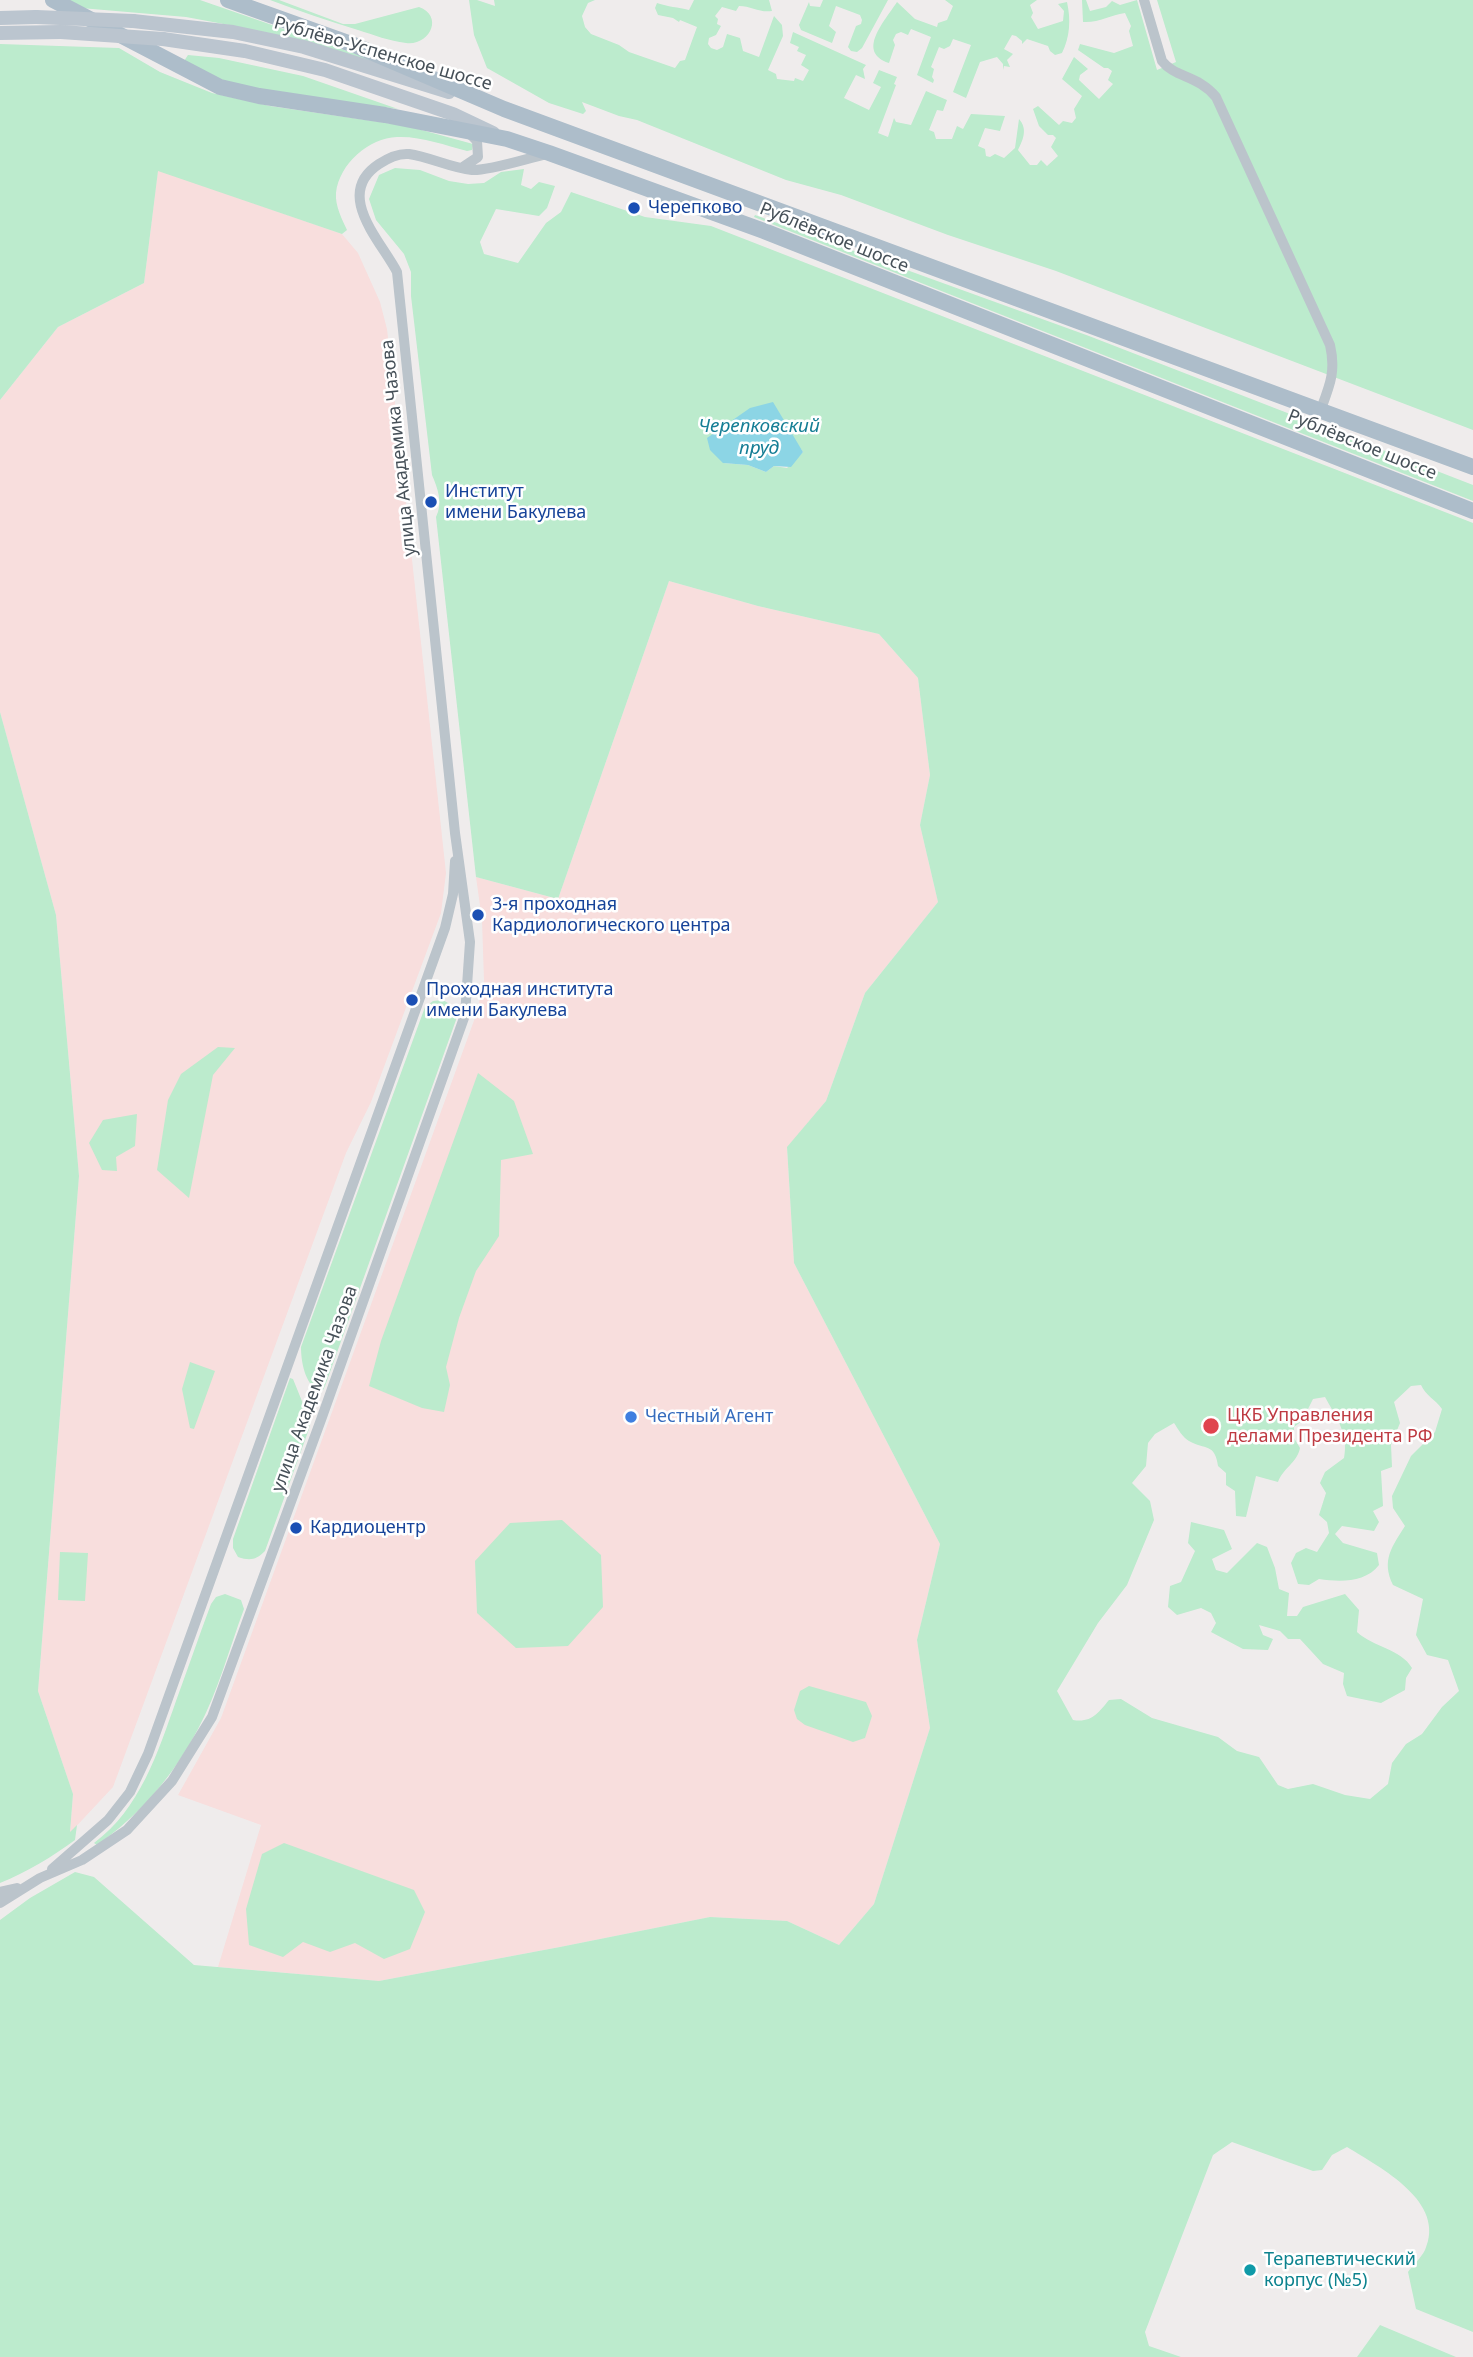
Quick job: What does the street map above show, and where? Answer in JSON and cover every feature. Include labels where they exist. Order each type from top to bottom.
[{"type":"main road","name":"Рублёвское шоссе","points":[[53,0],[220,87],[507,139],[549,153],[764,231],[1473,511]]},
{"type":"main road","name":"Рублёвское шоссе","points":[[228,0],[354,45],[504,109],[1473,467]]},
{"type":"main road","name":"Рублёво-Успенское шоссе","points":[[0,18],[133,21],[233,32],[304,47],[504,109]]},
{"type":"main road","name":"Рублёво-Успенское шоссе","points":[[0,33],[61,32],[163,38],[245,51],[325,70],[453,114],[507,139]]},
{"type":"street","points":[[1144,0],[1162,61],[1168,69],[1207,86],[1216,97],[1329,345],[1334,362],[1332,379],[1321,409]]},
{"type":"street","points":[[462,167],[471,164],[478,157],[477,141],[468,132]]},
{"type":"street","name":"улица Академика Чазова","points":[[40,1878],[82,1860],[127,1830],[172,1781],[212,1717],[465,1015],[470,942],[455,833],[397,272],[362,215],[359,198],[362,183],[373,168],[389,157],[407,154],[472,170],[549,153]]},
{"type":"street","name":"улица Академика Чазова","points":[[0,1903],[40,1878],[89,1839],[108,1820],[130,1792],[148,1754],[445,928],[453,894],[455,833]]},
{"type":"street","name":"улица Академика Чазова","points":[[0,1892],[30,1884]]},
{"type":"shaded area","points":[[158,170],[342,234],[358,253],[380,302],[387,329],[446,873],[441,913],[371,1102],[346,1153],[113,1787],[70,1833],[73,1794],[38,1691],[79,1176],[56,915],[0,712],[0,400],[58,327],[144,283]]},
{"type":"shaded area","points":[[669,581],[758,606],[879,634],[918,678],[930,775],[920,825],[938,902],[865,993],[826,1101],[787,1148],[794,1263],[940,1544],[917,1640],[930,1728],[874,1904],[839,1945],[787,1921],[710,1917],[379,1981],[218,1967],[261,1825],[178,1795],[221,1718],[476,1015],[484,981],[482,920],[476,877],[558,899]]},
{"type":"green space","points":[[66,0],[200,0],[419,76],[229,25],[186,17],[69,7]]},
{"type":"green space","points":[[270,0],[279,0],[343,24],[355,24],[419,7],[431,17],[431,30],[422,40],[414,43],[394,41]]},
{"type":"green space","points":[[469,0],[495,6],[494,0],[595,0],[588,3],[582,16],[585,27],[591,34],[629,52],[675,68],[680,61],[685,60],[697,27],[658,15],[655,8],[657,3],[689,10],[694,0],[769,0],[772,11],[739,6],[736,11],[722,7],[715,16],[718,19],[717,24],[721,26],[716,35],[709,38],[708,44],[711,48],[717,50],[723,47],[727,34],[740,38],[743,51],[759,57],[774,16],[782,25],[783,36],[768,70],[776,74],[777,79],[794,81],[795,78],[803,81],[809,70],[801,65],[806,55],[797,51],[799,47],[790,43],[793,32],[866,65],[863,69],[865,79],[856,75],[844,98],[869,110],[881,87],[873,83],[879,70],[897,77],[878,133],[888,137],[894,118],[896,122],[911,125],[926,91],[947,100],[943,111],[937,110],[929,130],[934,132],[936,139],[952,139],[957,126],[963,129],[971,114],[1005,116],[1000,131],[985,128],[978,146],[985,149],[986,156],[995,154],[1004,158],[1015,148],[1019,119],[1024,131],[1018,150],[1030,165],[1037,165],[1041,160],[1047,166],[1058,156],[1051,147],[1056,138],[1048,135],[1039,126],[1033,109],[1038,106],[1059,125],[1063,121],[1072,123],[1076,118],[1074,109],[1082,96],[1062,79],[1074,57],[1088,69],[1080,75],[1079,80],[1099,99],[1113,84],[1108,80],[1112,71],[1078,50],[1080,44],[1114,53],[1133,46],[1129,31],[1131,26],[1125,13],[1083,22],[1082,0],[1086,0],[1090,11],[1106,7],[1112,1],[1120,5],[1137,0],[1157,70],[1176,62],[1157,0],[1473,0],[1473,430],[1056,271],[841,195],[786,180],[637,120],[582,102],[586,111],[583,114],[549,103],[487,68],[474,35]]},
{"type":"green space","points":[[823,0],[888,0],[862,48],[857,52],[848,47],[856,26],[861,24],[860,15],[836,6],[829,26],[836,32],[832,43],[801,30],[799,25],[809,2],[810,6],[820,7]]},
{"type":"green space","points":[[945,0],[1037,0],[1030,5],[1033,13],[1031,17],[1038,29],[1063,21],[1064,11],[1058,4],[1067,2],[1069,28],[1065,47],[1062,53],[1055,55],[1048,46],[1027,39],[1022,44],[1022,41],[1012,35],[1004,49],[1013,54],[1007,60],[1010,67],[1004,66],[1003,70],[1003,64],[997,57],[980,62],[966,98],[953,92],[971,45],[953,39],[950,46],[944,49],[939,47],[931,67],[934,69],[933,83],[917,75],[931,37],[911,29],[908,35],[901,32],[896,34],[889,63],[874,52],[880,27],[897,2],[915,19],[937,27],[938,23],[947,20],[953,6]]},
{"type":"green space","points":[[0,44],[119,48],[160,72],[212,93],[270,106],[407,126],[473,144],[472,150],[406,137],[386,139],[366,148],[349,163],[338,182],[337,203],[347,230],[342,234],[158,171],[144,283],[58,327],[0,400]]},
{"type":"green space","points":[[188,55],[219,58],[303,76],[398,109],[270,92],[228,82],[182,64]]},
{"type":"green space","points":[[395,168],[420,170],[449,181],[468,184],[484,183],[501,172],[524,169],[521,185],[531,189],[539,182],[555,186],[547,208],[539,216],[496,209],[480,242],[484,254],[518,263],[546,223],[561,212],[571,192],[645,217],[711,226],[1473,523],[1473,2332],[1416,2309],[1408,2272],[1425,2250],[1429,2233],[1427,2217],[1419,2202],[1392,2176],[1347,2147],[1332,2155],[1322,2170],[1313,2171],[1232,2142],[1213,2155],[1145,2332],[1149,2346],[1181,2357],[0,2357],[0,1920],[30,1898],[75,1872],[94,1877],[194,1965],[379,1981],[710,1917],[787,1921],[839,1945],[874,1904],[930,1728],[917,1640],[940,1544],[794,1263],[787,1147],[826,1101],[865,993],[938,902],[920,825],[930,775],[918,678],[879,634],[758,606],[669,581],[558,899],[476,877],[436,517],[439,496],[432,475],[411,296],[411,272],[404,254],[376,220],[369,199],[379,175]],"holes":[[[796,442],[803,452],[787,468],[774,466],[766,472],[748,465],[723,463]],[[1421,1385],[1442,1409],[1435,1432],[1411,1456],[1392,1496],[1393,1508],[1405,1526],[1390,1554],[1388,1568],[1393,1585],[1423,1599],[1416,1635],[1427,1655],[1448,1660],[1459,1691],[1442,1707],[1422,1734],[1406,1744],[1392,1763],[1388,1784],[1370,1799],[1345,1795],[1313,1784],[1288,1789],[1278,1785],[1259,1757],[1237,1751],[1218,1737],[1152,1718],[1121,1699],[1109,1700],[1090,1718],[1073,1720],[1057,1691],[1098,1623],[1127,1585],[1154,1520],[1150,1501],[1132,1483],[1146,1466],[1148,1443],[1155,1434],[1174,1423],[1187,1440],[1212,1450],[1218,1466],[1226,1473],[1226,1485],[1235,1491],[1236,1516],[1246,1517],[1256,1476],[1278,1482],[1300,1448],[1294,1438],[1294,1427],[1302,1421],[1313,1399],[1325,1397],[1345,1441],[1344,1458],[1325,1472],[1320,1483],[1326,1493],[1319,1515],[1327,1522],[1329,1533],[1317,1552],[1306,1548],[1296,1553],[1291,1563],[1298,1584],[1309,1585],[1319,1579],[1352,1580],[1367,1575],[1379,1565],[1377,1553],[1343,1543],[1335,1534],[1342,1526],[1374,1531],[1379,1522],[1373,1511],[1383,1506],[1381,1471],[1392,1467],[1391,1445],[1400,1423],[1394,1402],[1411,1386]]]},
{"type":"green space","points":[[755,215],[1089,336],[1473,485],[1473,501],[754,217]]},
{"type":"green space","points":[[0,712],[56,915],[79,1176],[38,1691],[73,1794],[70,1832],[77,1825],[75,1840],[39,1864],[0,1883]]},
{"type":"green space","points":[[442,1000],[452,1007],[456,1020],[325,1386],[318,1391],[305,1372],[301,1347],[425,1007],[433,1001]]},
{"type":"green space","points":[[218,1047],[235,1048],[213,1075],[189,1198],[157,1170],[168,1100],[181,1074]]},
{"type":"green space","points":[[478,1073],[514,1101],[533,1154],[501,1160],[499,1236],[476,1271],[459,1318],[446,1367],[450,1385],[444,1412],[422,1408],[369,1386],[381,1341]]},
{"type":"green space","points":[[137,1114],[135,1146],[116,1157],[117,1171],[102,1170],[89,1143],[103,1120]]},
{"type":"green space","points":[[190,1362],[215,1371],[194,1429],[190,1428],[182,1389]]},
{"type":"green space","points":[[290,1378],[293,1379],[310,1421],[309,1429],[265,1551],[256,1558],[238,1557],[233,1548],[233,1539]]},
{"type":"green space","points":[[562,1520],[601,1555],[603,1607],[568,1646],[516,1648],[477,1613],[475,1561],[510,1523]]},
{"type":"green space","points":[[1191,1522],[1224,1530],[1232,1549],[1212,1559],[1216,1570],[1227,1573],[1257,1543],[1267,1547],[1279,1589],[1289,1593],[1287,1616],[1297,1616],[1303,1607],[1345,1594],[1359,1610],[1357,1632],[1401,1656],[1412,1668],[1406,1678],[1405,1690],[1381,1703],[1347,1696],[1343,1684],[1344,1673],[1323,1664],[1300,1639],[1288,1639],[1280,1631],[1259,1625],[1263,1635],[1273,1639],[1268,1650],[1243,1649],[1211,1632],[1216,1623],[1211,1613],[1201,1608],[1177,1615],[1168,1607],[1170,1586],[1181,1582],[1195,1551],[1188,1543]]},
{"type":"green space","points":[[60,1552],[88,1553],[85,1601],[58,1600]]},
{"type":"green space","points":[[225,1594],[241,1600],[244,1609],[198,1729],[167,1778],[141,1808],[97,1845],[94,1843],[124,1814],[146,1778],[211,1604],[216,1597]]},
{"type":"green space","points":[[809,1686],[866,1702],[872,1716],[865,1738],[853,1742],[805,1725],[797,1719],[794,1710],[800,1691]]},
{"type":"green space","points":[[284,1843],[414,1890],[425,1912],[410,1949],[384,1959],[355,1943],[330,1952],[303,1942],[283,1957],[249,1945],[246,1909],[262,1854]]},
{"type":"green space","points":[[1380,2325],[1456,2357],[1357,2357]]},
{"type":"water","name":"Черепковский пруд","points":[[773,402],[803,452],[791,467],[774,466],[766,472],[748,465],[723,463],[710,450],[707,438],[750,408]]},
{"type":"place","name":"Черепково","points":[[634,208]]},
{"type":"place","name":"Институт имени Бакулева","points":[[431,502]]},
{"type":"place","name":"3-я проходная Кардиологического центра","points":[[478,915]]},
{"type":"place","name":"Проходная института имени Бакулева","points":[[412,1000]]},
{"type":"place","name":"Честный Агент","points":[[631,1417]]},
{"type":"place","name":"ЦКБ Управления делами Президента РФ","points":[[1211,1426]]},
{"type":"place","name":"Кардиоцентр","points":[[296,1528]]},
{"type":"place","name":"Терапевтический корпус (№5)","points":[[1250,2270]]}]
